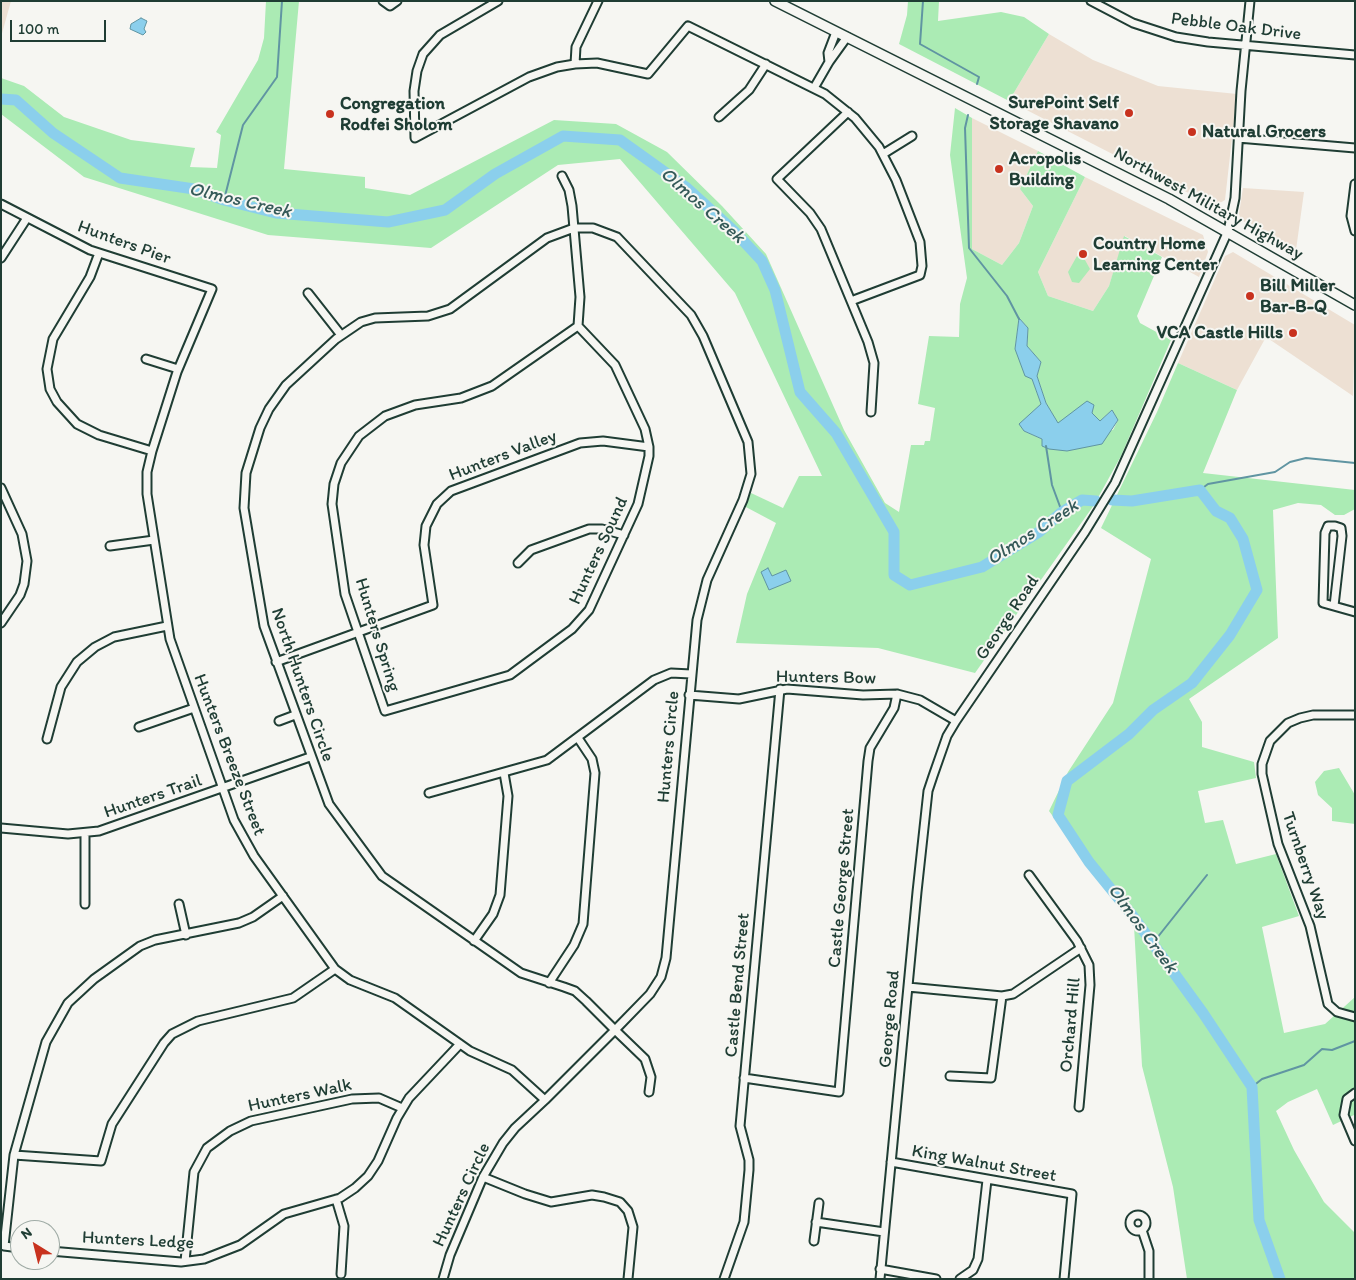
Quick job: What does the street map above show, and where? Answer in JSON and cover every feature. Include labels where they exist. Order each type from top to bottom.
[{"type":"main road","name":"Northwest Military Highway","points":[[775,1],[1107,166],[1228,231],[1355,305]]},
{"type":"street","points":[[383,1],[390,6],[397,1]]},
{"type":"street","points":[[498,1],[440,35],[423,54],[417,71],[414,91],[415,138],[529,77],[556,67],[575,64],[612,66],[648,74],[688,26],[814,88],[848,112],[868,132],[883,154],[920,242],[922,254],[920,274],[851,302]]},
{"type":"street","points":[[575,64],[576,47],[598,1]]},
{"type":"street","name":"Pebble Oak Drive","points":[[1091,1],[1133,23],[1159,32],[1208,42],[1355,55]]},
{"type":"street","name":"George Road","points":[[880,1279],[928,792],[945,743],[956,721],[1085,532],[1115,483],[1228,231],[1235,198],[1238,138],[1250,1]]},
{"type":"street","points":[[829,62],[828,52],[836,32]]},
{"type":"street","points":[[814,88],[829,62],[847,37]]},
{"type":"street","points":[[719,117],[748,90],[766,64]]},
{"type":"street","points":[[848,112],[778,179],[821,229],[851,302],[874,362],[871,412]]},
{"type":"street","points":[[883,154],[912,136]]},
{"type":"street","points":[[1238,138],[1355,148]]},
{"type":"street","points":[[562,176],[569,190],[574,228],[580,297],[578,326]]},
{"type":"street","points":[[1355,184],[1351,216],[1355,231]]},
{"type":"street","name":"Hunters Pier","points":[[1,204],[99,253],[212,289]]},
{"type":"street","points":[[1,258],[27,218]]},
{"type":"street","name":"North Hunters Circle","points":[[574,228],[547,238],[450,309],[428,316],[375,318],[361,322],[341,335],[276,397],[264,418],[246,473],[244,497],[247,528],[262,620],[329,804],[372,866],[382,876],[521,973],[575,991],[645,1059],[651,1077],[649,1092]]},
{"type":"street","name":"Hunters Circle","points":[[443,1279],[450,1255],[483,1177],[503,1143],[650,994],[661,977],[665,964],[697,620],[703,591],[750,482],[752,459],[748,442],[704,336],[691,315],[617,237],[593,228],[574,228]]},
{"type":"street","points":[[99,253],[90,276],[53,339],[46,369],[50,389],[57,402],[78,424],[99,435],[152,451]]},
{"type":"street","name":"Hunters Breeze Street","points":[[212,289],[178,369],[152,451],[147,484],[167,626],[175,655],[243,838],[335,969],[350,980],[395,998],[480,1057],[518,1074],[545,1100]]},
{"type":"street","points":[[308,293],[341,335]]},
{"type":"street","name":"Hunters Sound","points":[[385,711],[493,682],[516,672],[582,620],[589,610],[642,493],[650,447],[646,428],[615,365],[578,326]]},
{"type":"street","name":"Hunters Spring","points":[[385,711],[356,632],[345,594],[332,504],[337,473],[352,445],[367,429],[394,411],[415,405],[461,398],[492,386],[578,326]]},
{"type":"street","points":[[146,359],[178,369]]},
{"type":"street","name":"Hunters Valley","points":[[356,632],[433,605],[424,544],[426,526],[437,504],[451,491],[580,443],[603,441],[650,447]]},
{"type":"street","points":[[1,488],[22,534],[27,561],[24,584],[20,595],[1,623]]},
{"type":"street","points":[[1334,606],[1342,536],[1341,528],[1328,526],[1325,532],[1323,603],[1355,612]]},
{"type":"street","points":[[518,563],[531,550],[589,530],[602,529],[624,535]]},
{"type":"street","points":[[110,546],[154,540]]},
{"type":"street","points":[[47,738],[61,687],[77,662],[95,647],[114,637],[167,626]]},
{"type":"street","points":[[276,662],[356,632]]},
{"type":"street","points":[[429,793],[547,760],[654,680],[671,674],[691,674]]},
{"type":"street","name":"Hunters Bow","points":[[689,695],[739,699],[780,690],[863,695],[897,694],[927,703],[956,721]]},
{"type":"street","name":"Castle Bend Street","points":[[724,1279],[728,1262],[741,1234],[746,1205],[749,1160],[740,1126],[780,690]]},
{"type":"street","name":"Castle George Street","points":[[744,1078],[838,1092],[868,761],[870,748],[894,708],[897,694]]},
{"type":"street","points":[[139,727],[194,708]]},
{"type":"street","points":[[279,721],[295,715]]},
{"type":"street","name":"Turnberry Way","points":[[1355,715],[1314,715],[1288,723],[1270,741],[1262,764],[1262,774],[1278,844],[1310,926],[1328,1004],[1337,1012],[1355,1017]]},
{"type":"street","points":[[549,982],[574,945],[583,924],[595,773],[592,759],[578,738]]},
{"type":"street","name":"Hunters Trail","points":[[1,828],[85,833],[116,827],[310,756]]},
{"type":"street","points":[[474,941],[493,914],[500,895],[508,796],[504,773]]},
{"type":"street","points":[[85,833],[85,904]]},
{"type":"street","name":"Orchard Hill","points":[[1029,875],[1087,957],[1091,974],[1079,1107]]},
{"type":"street","points":[[10,1247],[4,1246],[14,1154],[46,1042],[68,1003],[94,979],[132,950],[155,940],[186,935],[246,920],[283,896]]},
{"type":"street","points":[[179,904],[186,935]]},
{"type":"street","points":[[908,987],[1002,996],[1013,994],[1081,948]]},
{"type":"street","points":[[14,1154],[101,1161],[112,1124],[164,1043],[172,1034],[198,1021],[294,998],[335,969]]},
{"type":"street","points":[[950,1076],[991,1078],[1002,996]]},
{"type":"street","name":"Hunters Ledge","points":[[60,1251],[185,1261],[204,1259],[228,1251],[284,1214],[336,1199],[355,1188],[373,1169],[402,1108],[417,1088],[460,1044]]},
{"type":"street","points":[[1355,1093],[1347,1099],[1344,1115],[1355,1140]]},
{"type":"street","name":"Hunters Walk","points":[[185,1261],[194,1172],[207,1148],[230,1131],[251,1121],[352,1099],[379,1098],[402,1108]]},
{"type":"street","name":"King Walnut Street","points":[[891,1162],[1072,1194],[1064,1279]]},
{"type":"street","points":[[483,1177],[551,1202],[592,1195],[604,1196],[620,1202],[628,1211],[633,1227],[628,1279]]},
{"type":"street","points":[[960,1279],[973,1270],[979,1256],[987,1180]]},
{"type":"street","points":[[336,1199],[344,1226],[341,1274]]},
{"type":"street","points":[[814,1241],[819,1203]]},
{"type":"street","points":[[816,1222],[884,1232]]},
{"type":"street","points":[[1142,1230],[1149,1251],[1149,1279]]},
{"type":"street","points":[[880,1269],[936,1279]]},
{"type":"shaded area","points":[[1,1],[11,1],[1,37]]},
{"type":"shaded area","points":[[1049,34],[1093,60],[1158,86],[1237,94],[1225,200],[1215,206],[1210,204],[1009,101]]},
{"type":"shaded area","points":[[972,118],[1038,151],[1020,189],[1033,206],[1019,243],[1002,265],[972,249]]},
{"type":"shaded area","name":"Country Home Learning Center","points":[[1085,177],[1203,235],[1208,252],[1199,277],[1125,236],[1109,286],[1093,311],[1048,296],[1038,272]]},
{"type":"shaded area","points":[[1243,188],[1304,192],[1296,250],[1241,220],[1239,214]]},
{"type":"shaded area","points":[[1233,252],[1355,325],[1353,396],[1266,337],[1237,390],[1178,363],[1225,256]]},
{"type":"green space","points":[[266,1],[299,1],[284,169],[365,177],[365,188],[410,195],[554,120],[616,124],[667,152],[722,206],[766,254],[844,430],[885,503],[899,512],[911,445],[924,445],[925,441],[930,441],[935,408],[918,404],[929,336],[959,337],[960,304],[967,278],[950,155],[955,108],[972,118],[972,249],[1002,265],[1019,243],[1033,206],[1020,189],[1038,151],[1085,177],[1038,272],[1048,296],[1093,311],[1109,286],[1124,236],[1162,257],[1137,316],[1140,323],[1171,340],[1121,456],[1094,505],[975,673],[878,648],[736,643],[747,594],[776,523],[744,506],[751,493],[783,508],[799,476],[822,476],[735,293],[620,159],[558,165],[431,248],[268,235],[84,177],[1,114],[1,78],[24,86],[64,117],[131,140],[195,148],[190,167],[217,168],[221,135],[216,132],[258,60],[264,38]],"holes":[[[1019,318],[1028,328],[1027,346],[1041,362],[1037,376],[1046,403],[1058,424],[1092,413],[1100,421],[1112,410],[1118,420],[1113,430],[1042,439],[1024,431],[1034,412],[1041,404],[1032,379],[1015,349]]]},
{"type":"green space","points":[[908,1],[939,1],[938,21],[1001,12],[1024,17],[1049,34],[1009,101],[899,44],[907,15]]},
{"type":"green space","points":[[1077,256],[1085,260],[1090,269],[1079,283],[1072,282],[1068,272]]},
{"type":"green space","points":[[1178,363],[1237,390],[1203,473],[1355,490],[1355,509],[1344,515],[1335,515],[1321,505],[1298,503],[1273,510],[1278,638],[1189,699],[1202,722],[1202,747],[1254,762],[1256,778],[1198,791],[1205,823],[1223,820],[1236,864],[1276,854],[1299,916],[1262,927],[1284,1033],[1325,1024],[1355,997],[1354,1115],[1333,1125],[1317,1089],[1288,1102],[1276,1111],[1294,1150],[1324,1202],[1355,1233],[1355,1279],[1187,1279],[1173,1187],[1142,1066],[1134,926],[1049,811],[1068,772],[1113,703],[1151,559],[1101,528],[1157,412]]},
{"type":"green space","points":[[1339,768],[1355,795],[1355,824],[1332,821],[1332,808],[1318,795],[1315,782],[1324,771]]},
{"type":"water","points":[[141,18],[147,21],[144,29],[146,32],[143,35],[130,29],[131,24]]},
{"type":"water","points":[[1019,318],[1028,328],[1027,346],[1041,362],[1037,376],[1046,403],[1058,423],[1087,401],[1094,405],[1092,413],[1100,421],[1112,410],[1118,420],[1102,444],[1067,451],[1049,449],[1042,446],[1042,439],[1024,431],[1019,424],[1041,404],[1032,379],[1025,376],[1015,349]]},
{"type":"water","points":[[768,568],[772,576],[786,570],[791,581],[769,590],[761,572]]},
{"type":"waterway","points":[[224,200],[243,125],[277,77],[282,1]]},
{"type":"waterway","points":[[923,1],[920,44],[979,77],[977,84]]},
{"type":"waterway","name":"Olmos Creek","points":[[1,99],[16,100],[53,133],[120,178],[194,189],[224,200],[276,213],[388,222],[445,210],[495,174],[563,136],[620,140],[687,188],[734,231],[762,261],[775,290],[800,392],[836,433],[894,532],[894,575],[910,585],[982,567],[1039,532],[1062,512],[1082,500],[1096,501]]},
{"type":"waterway","points":[[968,115],[965,128],[969,248],[1007,296],[1019,319]]},
{"type":"waterway","points":[[1046,446],[1052,485],[1062,512]]},
{"type":"waterway","points":[[1200,490],[1208,484],[1275,472],[1290,462],[1306,458],[1355,463]]},
{"type":"waterway","name":"Olmos Creek","points":[[1112,500],[1132,501],[1200,490],[1216,511],[1230,518],[1243,539],[1257,590],[1230,635],[1192,683],[1153,710],[1129,734],[1067,781],[1058,815],[1089,862],[1132,915],[1203,1013],[1252,1087],[1259,1220],[1280,1279]]},
{"type":"waterway","points":[[1153,943],[1207,875]]},
{"type":"waterway","points":[[1252,1087],[1262,1079],[1304,1065],[1322,1049],[1332,1050],[1355,1041]]},
{"type":"place","name":"SurePoint Self Storage Shavano","points":[[1129,113]]},
{"type":"place","name":"Congregation Rodfei Sholom","points":[[330,114]]},
{"type":"place","name":"Natural Grocers","points":[[1192,132]]},
{"type":"place","name":"Acropolis Building","points":[[999,169]]},
{"type":"place","name":"Country Home Learning Center","points":[[1083,254]]},
{"type":"place","name":"Bill Miller Bar-B-Q","points":[[1250,296]]},
{"type":"place","name":"VCA Castle Hills","points":[[1293,333]]}]
